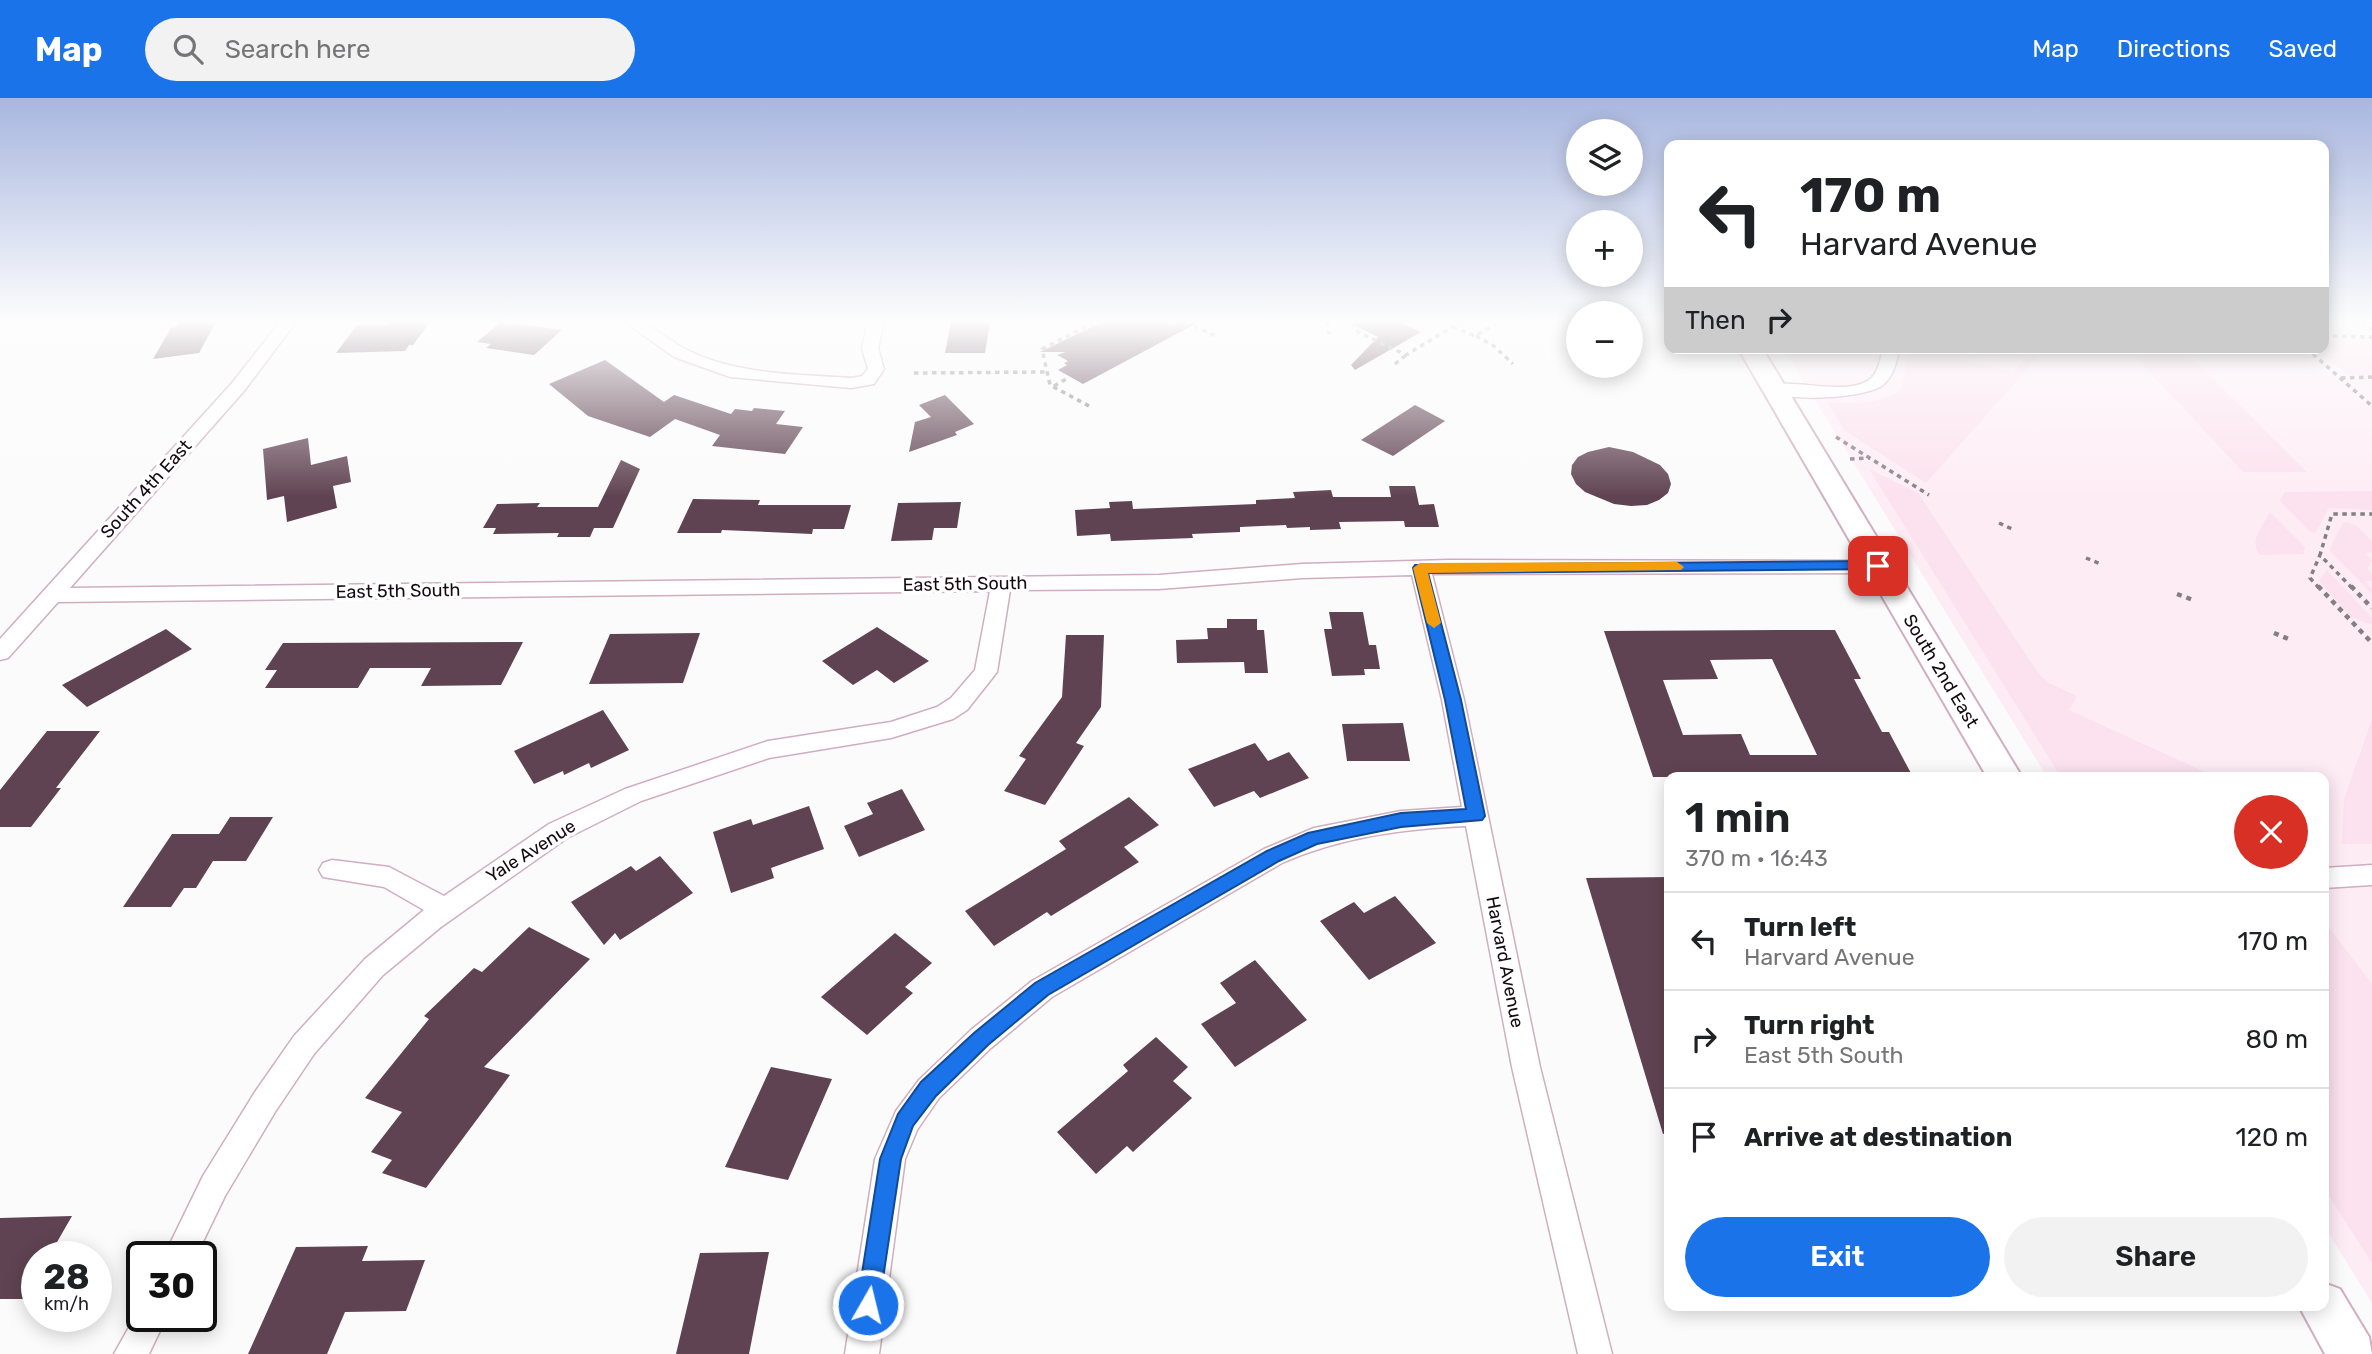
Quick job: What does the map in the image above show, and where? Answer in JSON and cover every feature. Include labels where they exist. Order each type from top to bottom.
[{"type":"main road","name":"South 2nd East","points":[[1770,381],[2002,772]]},
{"type":"main road","points":[[2326,1311],[2352,1354]]},
{"type":"street","name":"South 4th East","points":[[0,653],[243,381]]},
{"type":"street","points":[[815,381],[851,383],[866,381]]},
{"type":"street","points":[[1775,389],[1863,389],[1879,381]]},
{"type":"street","name":"East 5th South","points":[[51,595],[1159,582],[1302,571],[1420,568],[1878,566]]},
{"type":"street","name":"Harvard Avenue","points":[[1420,568],[1453,700],[1526,1067],[1595,1354]]},
{"type":"street","name":"Yale Avenue","points":[[187,1241],[214,1185],[304,1045],[374,967],[444,909],[558,831],[633,795],[768,750],[891,730],[945,713],[959,704],[986,672],[1001,584]]},
{"type":"street","points":[[862,1354],[890,1159],[905,1121],[929,1089],[981,1039],[1042,989],[1273,856],[1314,838],[1401,820],[1476,816]]},
{"type":"street","points":[[332,870],[389,877],[444,909]]},
{"type":"street","points":[[2329,878],[2372,875]]},
{"type":"street","points":[[131,1354],[143,1332]]},
{"type":"path","points":[[1049,381],[1050,385],[1090,406]]},
{"type":"path","points":[[1054,386],[1063,381]]},
{"type":"path","points":[[2343,381],[2372,406]]},
{"type":"path","points":[[1836,437],[1929,495]]},
{"type":"path","points":[[1850,459],[1871,458]]},
{"type":"path","points":[[2372,514],[2332,514],[2310,578],[2372,643]]},
{"type":"path","points":[[1999,523],[2012,529]]},
{"type":"path","points":[[2320,555],[2372,608]]},
{"type":"path","points":[[2086,558],[2101,564]]},
{"type":"path","points":[[2177,594],[2193,600]]},
{"type":"path","points":[[2273,633],[2291,640]]},
{"type":"shaded area","points":[[1803,381],[2372,381],[2372,1303],[2329,1234],[2329,772],[2044,772]]},
{"type":"shaded area","points":[[1903,381],[2017,381],[1926,483],[1845,431],[1828,403],[1874,401],[1901,390]]},
{"type":"shaded area","points":[[2158,381],[2215,381],[2307,472],[2243,472]]},
{"type":"shaded area","points":[[1869,469],[1918,493],[2039,674],[2049,683],[2077,696],[2069,710],[2205,772],[2058,772]]},
{"type":"shaded area","points":[[2372,491],[2372,510],[2329,508],[2315,533],[2310,532],[2280,501],[2285,492]]},
{"type":"shaded area","points":[[2270,512],[2305,547],[2304,554],[2260,555],[2256,539]]},
{"type":"shaded area","points":[[2343,523],[2357,526],[2372,541],[2372,552],[2365,553],[2372,560],[2367,569],[2372,574],[2372,581],[2365,581],[2372,589],[2372,594],[2329,550]]},
{"type":"shaded area","points":[[2327,570],[2372,618],[2372,625],[2351,617],[2319,581]]},
{"type":"shaded area","points":[[2372,719],[2372,844],[2342,844],[2344,799]]},
{"type":"shaded area","points":[[2329,928],[2372,984],[2372,1263],[2329,1196]]},
{"type":"building","points":[[557,381],[634,381],[664,402],[674,395],[731,414],[735,409],[785,411],[776,424],[803,427],[785,454],[712,446],[720,435],[675,419],[650,437],[588,416],[549,384]]},
{"type":"building","points":[[945,395],[974,424],[955,432],[957,435],[909,452],[915,422],[931,417],[919,405]]},
{"type":"building","points":[[1415,405],[1445,421],[1393,456],[1361,440]]},
{"type":"building","points":[[308,438],[311,465],[347,456],[351,482],[333,486],[337,508],[287,522],[284,496],[267,500],[263,449]]},
{"type":"building","points":[[1609,447],[1633,452],[1660,465],[1668,474],[1671,484],[1668,493],[1647,505],[1631,506],[1614,504],[1585,492],[1576,484],[1571,474],[1572,465],[1578,457],[1588,452]]},
{"type":"building","points":[[621,460],[640,469],[613,528],[594,528],[590,537],[557,537],[559,533],[493,534],[496,528],[483,528],[497,504],[540,503],[537,507],[598,507]]},
{"type":"building","points":[[1389,486],[1415,486],[1419,505],[1434,504],[1439,527],[1405,527],[1404,521],[1339,522],[1341,529],[1310,530],[1310,527],[1287,528],[1286,525],[1240,527],[1240,532],[1192,534],[1193,538],[1111,541],[1110,534],[1077,536],[1075,510],[1110,508],[1109,502],[1132,501],[1133,509],[1256,504],[1256,500],[1295,498],[1293,492],[1331,490],[1333,497],[1391,497]]},
{"type":"building","points":[[693,499],[760,500],[758,505],[851,505],[844,529],[813,529],[812,534],[722,530],[721,533],[677,533]]},
{"type":"building","points":[[961,502],[957,528],[934,528],[932,540],[891,541],[898,503]]},
{"type":"building","points":[[1329,612],[1363,612],[1369,645],[1376,645],[1380,669],[1364,669],[1365,675],[1332,676],[1324,629],[1332,629]]},
{"type":"building","points":[[1227,619],[1257,619],[1257,630],[1264,630],[1268,673],[1245,673],[1244,662],[1177,663],[1176,640],[1208,639],[1207,628],[1227,628]]},
{"type":"building","points":[[877,627],[929,661],[894,683],[877,670],[853,685],[822,661]]},
{"type":"building","points":[[166,629],[192,649],[87,707],[62,685]]},
{"type":"building","points":[[1835,630],[1861,679],[1854,679],[1882,732],[1889,732],[1910,772],[1664,772],[1664,777],[1653,777],[1604,631]],"holes":[[[1772,659],[1817,755],[1750,755],[1741,734],[1683,735],[1663,680],[1718,679],[1710,660]]]},
{"type":"building","points":[[700,633],[683,683],[589,684],[610,634]]},
{"type":"building","points":[[1066,635],[1104,635],[1101,707],[1076,743],[1084,746],[1045,805],[1004,791],[1026,759],[1019,756],[1062,697]]},
{"type":"building","points":[[523,642],[501,685],[421,686],[431,668],[370,668],[358,688],[265,688],[277,670],[265,670],[283,643]]},
{"type":"building","points":[[603,710],[629,750],[591,768],[589,763],[564,775],[563,771],[534,784],[514,751]]},
{"type":"building","points":[[1403,723],[1410,761],[1347,761],[1342,724]]},
{"type":"building","points":[[47,731],[100,731],[56,788],[61,788],[31,827],[0,827],[0,790]]},
{"type":"building","points":[[1255,743],[1268,761],[1289,752],[1309,778],[1260,798],[1254,791],[1214,807],[1188,769]]},
{"type":"building","points":[[902,789],[925,830],[859,857],[844,826],[873,814],[867,803]]},
{"type":"building","points":[[1129,797],[1159,825],[1124,847],[1139,862],[1051,916],[1047,912],[994,946],[965,911],[1066,849],[1059,841]]},
{"type":"building","points":[[809,806],[824,849],[771,868],[774,878],[731,893],[713,832],[751,819],[753,825]]},
{"type":"building","points":[[230,817],[273,817],[246,861],[213,861],[196,888],[184,888],[171,907],[123,907],[172,834],[219,834]]},
{"type":"building","points":[[660,856],[693,893],[620,940],[615,933],[604,945],[571,902],[631,866],[636,871]]},
{"type":"building","points":[[1664,877],[1664,1134],[1663,1134],[1586,878]]},
{"type":"building","points":[[1395,896],[1436,943],[1369,980],[1320,921],[1354,902],[1364,913]]},
{"type":"building","points":[[529,927],[590,959],[484,1067],[510,1075],[426,1188],[382,1173],[392,1160],[371,1152],[402,1112],[365,1098],[429,1019],[424,1016],[474,968],[482,972]]},
{"type":"building","points":[[895,933],[932,963],[905,987],[913,993],[867,1035],[821,997]]},
{"type":"building","points":[[1255,960],[1307,1020],[1235,1067],[1201,1024],[1236,1003],[1220,983]]},
{"type":"building","points":[[1156,1037],[1188,1067],[1173,1081],[1192,1098],[1133,1152],[1127,1146],[1096,1174],[1057,1132],[1128,1071],[1123,1065]]},
{"type":"building","points":[[771,1067],[832,1079],[788,1180],[725,1167]]},
{"type":"building","points":[[72,1216],[58,1241],[21,1241],[21,1299],[0,1299],[0,1218]]},
{"type":"building","points":[[368,1246],[362,1261],[425,1260],[406,1311],[345,1312],[327,1354],[248,1354],[296,1247]]},
{"type":"building","points":[[769,1252],[749,1354],[676,1354],[700,1253]]},
{"type":"slow traffic","points":[[1434,623],[1420,568],[1677,567]]},
{"type":"route","points":[[868,1305],[890,1159],[905,1121],[929,1089],[981,1039],[1042,989],[1273,856],[1314,838],[1336,831],[1401,820],[1476,816],[1453,700],[1420,568],[1878,566]]}]
